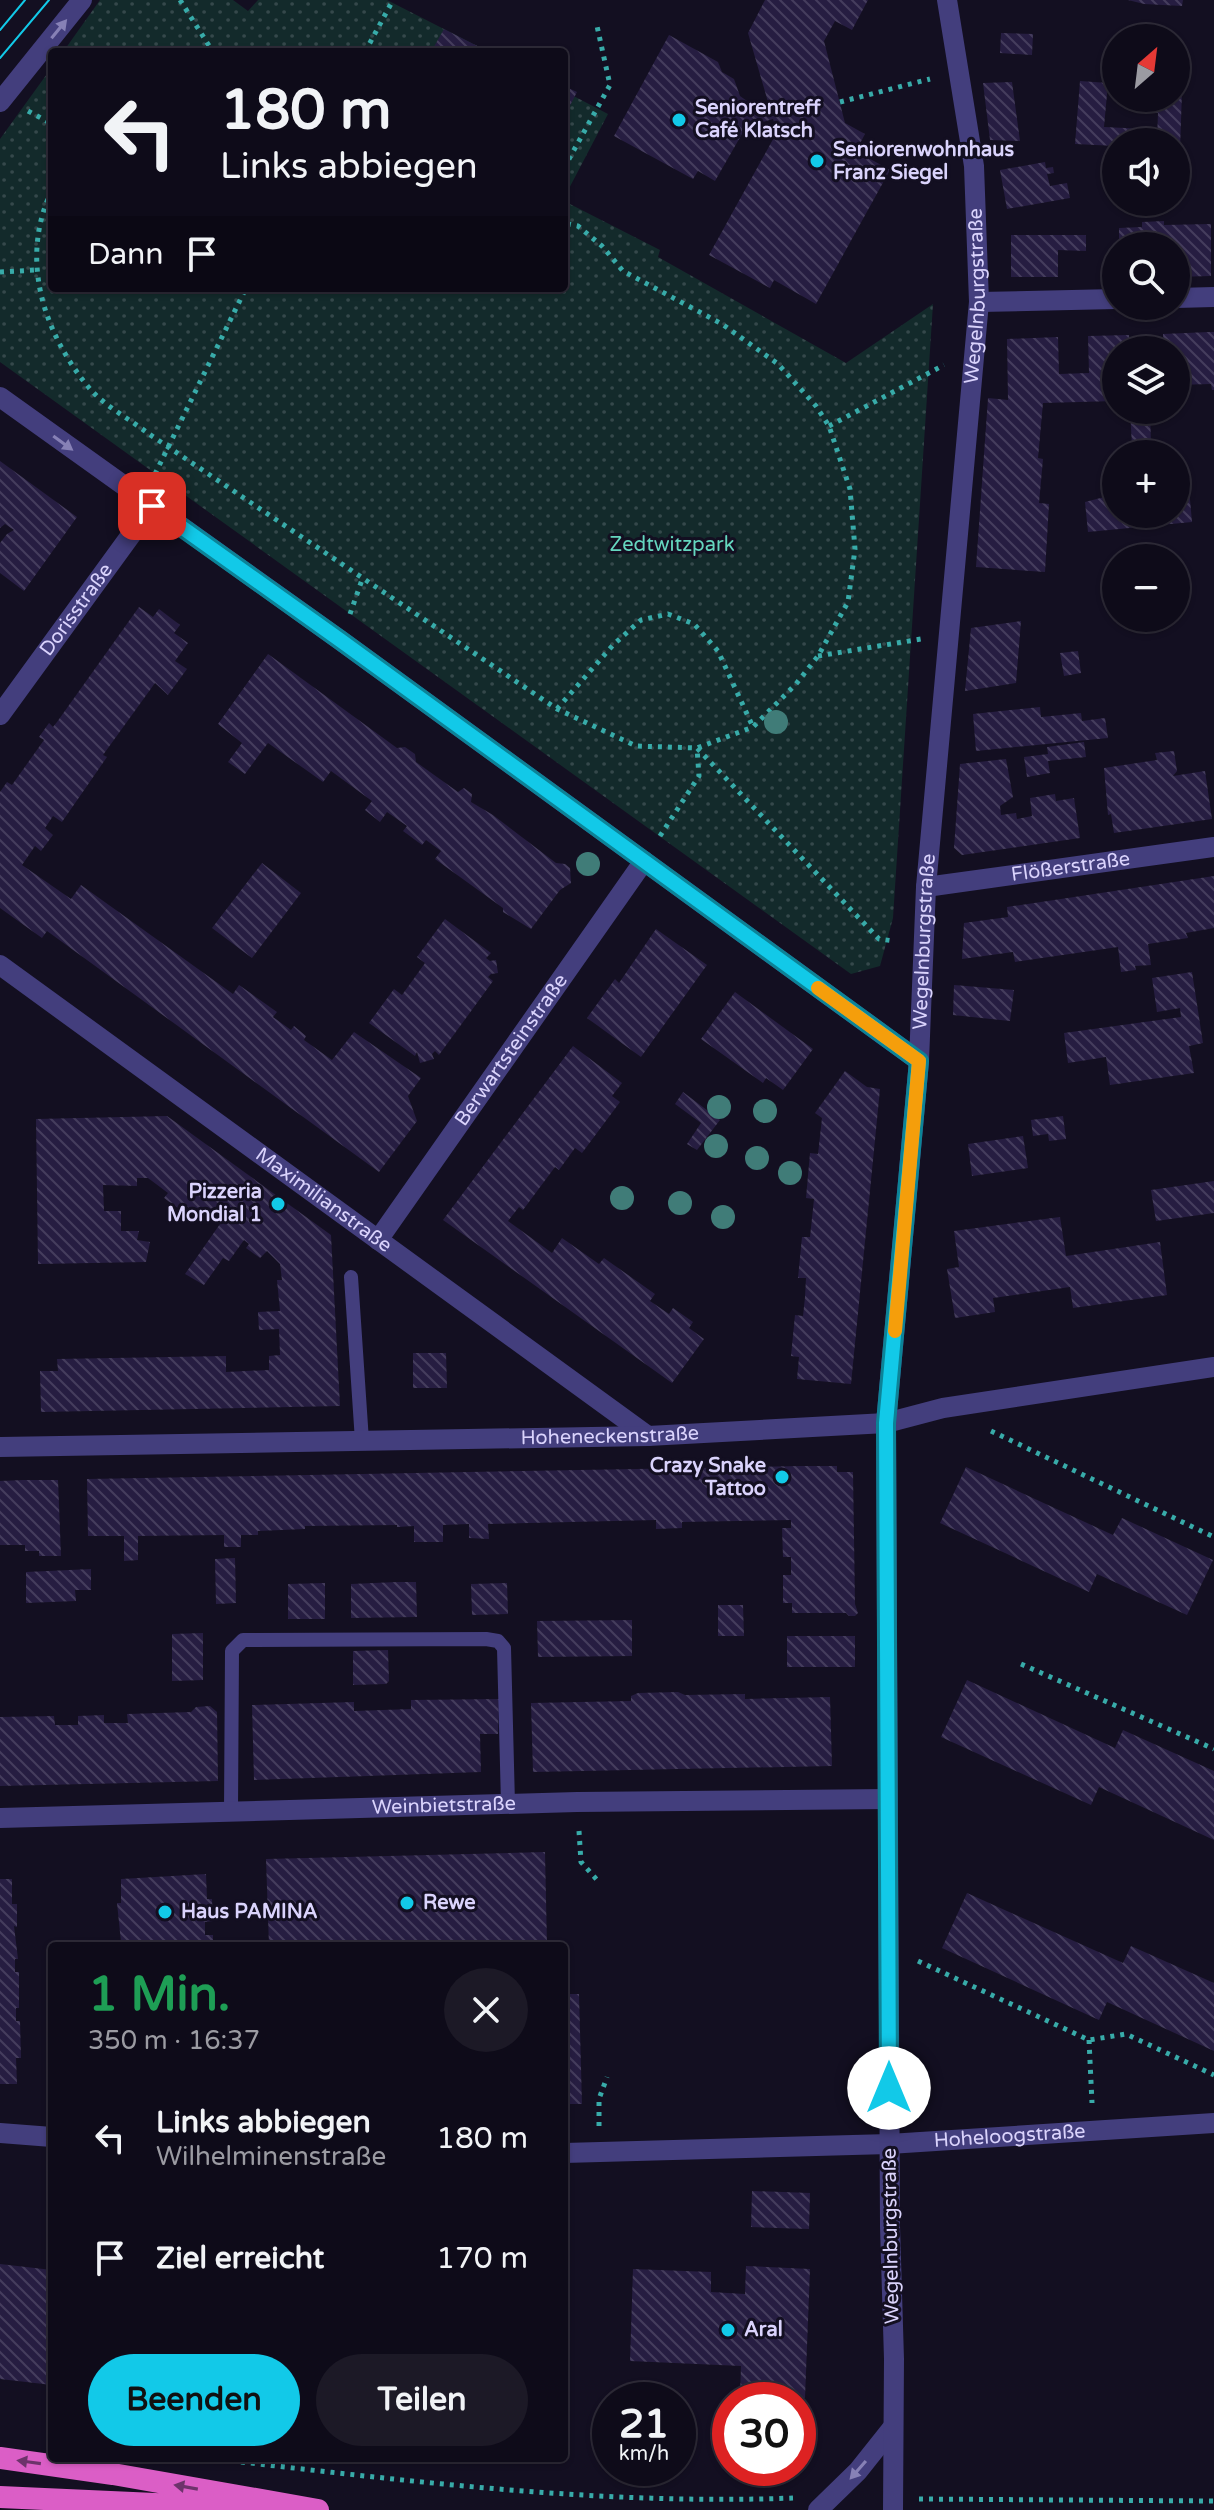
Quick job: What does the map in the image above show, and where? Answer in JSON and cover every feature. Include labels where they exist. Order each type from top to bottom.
[{"type":"highway","points":[[0,2458],[113,2474],[318,2510]]},
{"type":"highway","points":[[0,2497],[276,2510]]},
{"type":"street","points":[[0,102],[82,0]]},
{"type":"street","name":"Wegelnburgstraße","points":[[893,2504],[886,1423],[919,1061],[926,887],[979,302],[974,166],[947,0]]},
{"type":"street","points":[[1190,298],[1214,297]]},
{"type":"street","points":[[979,302],[1102,299]]},
{"type":"street","points":[[0,397],[919,1061]]},
{"type":"street","name":"Dorisstraße","points":[[0,715],[148,503]]},
{"type":"street","name":"Flößerstraße","points":[[926,887],[1214,847]]},
{"type":"street","name":"Berwartsteinstraße","points":[[378,1240],[644,861]]},
{"type":"street","name":"Maximilianstraße","points":[[0,965],[648,1436]]},
{"type":"street","name":"Hoheneckenstraße","points":[[0,1447],[648,1436],[886,1423],[943,1408],[1214,1367]]},
{"type":"street","name":"Weinbietstraße","points":[[0,1818],[577,1802],[887,1799]]},
{"type":"street","name":"Hoheloogstraße","points":[[568,2153],[889,2144],[1214,2123]]},
{"type":"street","points":[[0,2133],[48,2137]]},
{"type":"street","points":[[818,2510],[858,2471],[893,2427]]},
{"type":"lane","points":[[351,1277],[362,1441]]},
{"type":"lane","points":[[231,1810],[232,1651],[243,1640],[498,1641],[504,1648],[508,1804]]},
{"type":"path","points":[[180,0],[210,48]]},
{"type":"path","points":[[367,48],[393,0]]},
{"type":"path","points":[[568,161],[610,85],[597,26]]},
{"type":"path","points":[[840,102],[958,72]]},
{"type":"path","points":[[48,198],[41,213],[36,270],[41,298],[57,339],[92,391],[557,709],[636,746],[697,748],[753,727],[796,684],[818,656],[848,602],[855,549],[850,489],[829,426],[816,406],[778,364],[722,324],[623,271],[602,246],[578,226],[568,224]]},
{"type":"path","points":[[0,272],[36,270]]},
{"type":"path","points":[[148,503],[167,445],[244,292]]},
{"type":"path","points":[[829,426],[974,350]]},
{"type":"path","points":[[557,709],[613,645],[641,620],[668,614],[694,624],[718,651],[753,727]]},
{"type":"path","points":[[818,656],[950,635]]},
{"type":"path","points":[[644,861],[699,776],[697,748]]},
{"type":"path","points":[[697,748],[879,939],[923,945]]},
{"type":"path","points":[[943,1408],[1214,1537]]},
{"type":"path","points":[[1021,1664],[1214,1749]]},
{"type":"path","points":[[577,1802],[581,1862],[599,1882]]},
{"type":"path","points":[[888,1947],[1089,2040],[1126,2034],[1214,2075]]},
{"type":"path","points":[[1089,2040],[1094,2132]]},
{"type":"path","points":[[599,2152],[599,2099],[607,2077]]},
{"type":"path","points":[[239,2462],[480,2489],[704,2501],[798,2497]]},
{"type":"path","points":[[893,2504],[1214,2501]]},
{"type":"green space","points":[[100,0],[233,0],[248,11],[258,0],[387,0],[481,48],[66,48]]},
{"type":"green space","name":"Zedtwitzpark","points":[[48,73],[48,292],[568,292],[568,203],[660,250],[658,257],[846,363],[933,304],[893,918],[880,966],[851,974],[0,362],[0,139]]},
{"type":"green space","points":[[568,93],[608,114],[568,190]]},
{"type":"building","name":"Seniorenwohnhaus Franz Siegel","points":[[765,0],[868,0],[852,30],[835,21],[824,41],[845,123],[865,134],[856,151],[890,170],[816,304],[774,280],[770,288],[709,255],[777,132],[773,119],[746,127],[715,181],[698,171],[693,179],[614,136],[669,35],[718,62],[722,72],[734,79],[740,96],[754,106],[768,102],[748,33]]},
{"type":"building","points":[[1128,0],[1183,0],[1182,6]]},
{"type":"building","points":[[444,29],[481,48],[433,48]]},
{"type":"building","points":[[1001,33],[1033,34],[1032,55],[1000,53]]},
{"type":"building","points":[[1080,81],[1102,83],[1104,127],[1125,128],[1102,128],[1102,145],[1075,144]]},
{"type":"building","points":[[1012,82],[1020,141],[990,140],[983,83]]},
{"type":"building","points":[[568,88],[577,92],[568,109]]},
{"type":"building","points":[[1144,112],[1181,112],[1181,128],[1157,128],[1158,113]]},
{"type":"building","points":[[1045,162],[1046,168],[1053,167],[1054,173],[1047,174],[1050,186],[1067,183],[1070,198],[1007,209],[1000,170]]},
{"type":"building","points":[[1142,222],[1211,224],[1211,276],[1190,277],[1190,232],[1119,232],[1119,228],[1142,227]]},
{"type":"building","points":[[1011,235],[1086,235],[1086,251],[1058,250],[1058,277],[1011,277]]},
{"type":"building","points":[[1214,332],[1214,390],[1211,384],[1190,385],[1190,336],[1163,334]]},
{"type":"building","points":[[1129,335],[1129,336],[1102,336],[1102,401],[1043,403],[1038,458],[1043,459],[1039,503],[1049,504],[1045,572],[976,567],[988,398],[1008,400],[1007,339],[1058,337],[1059,374],[1089,373],[1088,336]]},
{"type":"building","points":[[1131,424],[1150,424],[1151,440],[1132,440]]},
{"type":"building","points":[[0,461],[77,517],[24,591],[0,573],[0,543],[14,530],[5,524],[0,528]]},
{"type":"building","points":[[1102,498],[1102,528],[1130,528],[1088,532],[1085,502]]},
{"type":"building","points":[[139,607],[153,617],[159,609],[180,625],[174,633],[188,643],[175,661],[187,669],[168,695],[155,683],[103,755],[107,757],[62,822],[53,816],[45,828],[53,835],[41,851],[35,846],[22,865],[71,899],[81,885],[233,994],[239,985],[277,1012],[273,1017],[291,1030],[294,1026],[306,1036],[304,1040],[332,1060],[354,1032],[421,1078],[408,1096],[417,1121],[379,1172],[47,931],[42,938],[0,908],[0,792],[7,782],[12,785],[44,740],[39,737],[49,723],[53,727],[57,722]]},
{"type":"building","points":[[1021,621],[1016,683],[965,691],[971,628]]},
{"type":"building","points":[[1078,651],[1081,673],[1064,676],[1060,653]]},
{"type":"building","points":[[268,654],[397,748],[405,747],[415,754],[416,762],[458,792],[464,788],[472,794],[471,802],[556,863],[570,868],[571,883],[560,890],[531,929],[503,912],[503,908],[435,859],[441,851],[426,840],[422,845],[403,831],[407,826],[387,812],[380,822],[365,810],[372,801],[331,771],[323,782],[268,743],[245,774],[228,762],[242,743],[218,724]]},
{"type":"building","points":[[1040,707],[1041,717],[1081,713],[1082,721],[1105,718],[1108,738],[976,751],[973,714]]},
{"type":"building","points":[[1084,742],[1086,757],[1048,761],[1050,773],[1027,777],[1024,757],[1048,754],[1047,747]]},
{"type":"building","points":[[1174,751],[1177,771],[1173,776],[1205,771],[1212,819],[1114,833],[1111,814],[1108,815],[1104,768],[1157,760],[1155,753]]},
{"type":"building","points":[[1006,759],[1013,797],[1000,806],[1001,815],[1016,813],[1017,819],[1032,816],[1030,798],[1055,794],[1056,801],[1074,798],[1080,838],[962,855],[954,848],[960,764]]},
{"type":"building","points":[[262,863],[301,893],[252,958],[212,928]]},
{"type":"building","points":[[1214,876],[1214,928],[1186,933],[1188,938],[1148,944],[1151,965],[1135,966],[1136,970],[1121,972],[1118,947],[1015,962],[1013,952],[962,959],[964,923],[1008,917],[1007,907]]},
{"type":"building","points":[[445,919],[491,953],[486,958],[496,960],[498,973],[488,977],[493,981],[439,1055],[435,1051],[432,1054],[434,1059],[420,1063],[417,1052],[415,1056],[369,1023],[394,989],[402,995],[425,963],[417,957]]},
{"type":"building","points":[[656,929],[707,965],[641,1057],[587,1018],[615,979],[619,983]]},
{"type":"building","points":[[1192,972],[1203,1043],[1189,1046],[1194,1073],[1110,1085],[1106,1057],[1068,1063],[1064,1033],[1181,1017],[1180,1008],[1157,1012],[1152,978]]},
{"type":"building","points":[[954,985],[1014,990],[1010,1021],[953,1015]]},
{"type":"building","points":[[735,992],[813,1049],[783,1090],[766,1078],[763,1083],[701,1039]]},
{"type":"building","points":[[573,1046],[622,1083],[612,1096],[620,1102],[582,1153],[575,1148],[559,1170],[555,1167],[523,1210],[519,1207],[508,1221],[552,1253],[562,1238],[599,1264],[604,1258],[655,1294],[650,1301],[669,1314],[673,1308],[693,1322],[689,1328],[704,1339],[672,1383],[443,1220]]},
{"type":"building","points":[[845,1071],[867,1087],[880,1089],[851,1384],[797,1379],[799,1357],[791,1356],[795,1315],[803,1316],[805,1297],[806,1278],[798,1278],[802,1237],[810,1237],[814,1199],[806,1198],[810,1153],[818,1154],[822,1118],[815,1113]]},
{"type":"building","points":[[683,1092],[720,1120],[697,1150],[687,1144],[701,1123],[675,1104]]},
{"type":"building","points":[[167,1116],[331,1235],[340,1406],[41,1412],[40,1371],[58,1371],[57,1359],[226,1356],[226,1372],[269,1370],[269,1356],[280,1355],[279,1329],[259,1330],[258,1312],[280,1311],[277,1280],[282,1280],[280,1264],[267,1251],[260,1258],[246,1248],[249,1244],[244,1240],[229,1261],[223,1258],[204,1285],[185,1274],[220,1224],[200,1209],[197,1214],[186,1206],[182,1211],[164,1198],[168,1193],[148,1178],[137,1178],[137,1186],[103,1185],[104,1211],[121,1211],[121,1231],[139,1231],[137,1240],[150,1242],[146,1262],[38,1264],[36,1119]]},
{"type":"building","points":[[1063,1116],[1066,1139],[1049,1141],[1048,1134],[1033,1136],[1031,1120]]},
{"type":"building","points":[[1023,1136],[1028,1168],[972,1176],[968,1144]]},
{"type":"building","points":[[1214,1181],[1214,1213],[1156,1221],[1151,1190]]},
{"type":"building","points":[[1060,1217],[1066,1256],[1160,1242],[1167,1295],[1073,1308],[1070,1287],[993,1298],[995,1312],[955,1318],[947,1269],[959,1267],[954,1231]]},
{"type":"building","points":[[413,1353],[446,1353],[447,1388],[413,1388]]},
{"type":"building","points":[[837,1466],[837,1472],[853,1472],[855,1604],[858,1613],[855,1616],[846,1613],[792,1613],[792,1603],[783,1603],[783,1575],[791,1575],[791,1557],[783,1557],[782,1528],[791,1528],[791,1520],[682,1522],[682,1528],[656,1529],[656,1520],[488,1524],[489,1539],[469,1538],[469,1524],[443,1525],[443,1542],[414,1542],[414,1526],[305,1526],[305,1529],[241,1535],[241,1547],[224,1547],[224,1535],[138,1536],[138,1560],[124,1561],[124,1536],[88,1536],[87,1479]]},
{"type":"building","points":[[966,1467],[1113,1535],[1122,1518],[1213,1560],[1187,1615],[1097,1574],[1089,1592],[940,1523]]},
{"type":"building","points":[[58,1480],[61,1556],[39,1556],[39,1551],[25,1551],[25,1545],[0,1545],[0,1481]]},
{"type":"building","points":[[235,1558],[236,1603],[216,1604],[215,1559]]},
{"type":"building","points":[[91,1569],[91,1590],[75,1590],[76,1601],[26,1603],[26,1572]]},
{"type":"building","points":[[416,1582],[417,1617],[351,1618],[351,1584]]},
{"type":"building","points":[[325,1583],[325,1619],[288,1619],[288,1584]]},
{"type":"building","points":[[507,1583],[508,1614],[472,1615],[471,1584]]},
{"type":"building","points":[[718,1605],[743,1605],[744,1636],[718,1636]]},
{"type":"building","points":[[632,1620],[632,1656],[538,1657],[537,1621]]},
{"type":"building","points":[[203,1633],[203,1680],[172,1681],[172,1634]]},
{"type":"building","points":[[787,1636],[855,1636],[855,1667],[787,1667]]},
{"type":"building","points":[[388,1650],[389,1681],[386,1684],[353,1685],[353,1651]]},
{"type":"building","points":[[967,1680],[1115,1748],[1123,1730],[1214,1771],[1214,1840],[1099,1787],[1091,1805],[941,1737]]},
{"type":"building","points":[[678,1692],[685,1695],[745,1694],[745,1699],[830,1697],[832,1766],[533,1772],[531,1703],[631,1701],[631,1696],[638,1693]]},
{"type":"building","points":[[499,1699],[498,1734],[480,1734],[481,1772],[254,1780],[252,1705],[354,1702],[354,1711],[411,1709],[411,1700]]},
{"type":"building","points":[[210,1706],[217,1712],[218,1781],[0,1786],[0,1717],[54,1716],[55,1725],[78,1725],[78,1716],[104,1715],[104,1723],[128,1723],[127,1714],[191,1712],[196,1707]]},
{"type":"building","name":"Rewe","points":[[545,1852],[547,1942],[269,1942],[266,1859]]},
{"type":"building","name":"Haus PAMINA","points":[[206,1874],[207,1899],[212,1899],[213,1921],[205,1922],[205,1935],[213,1935],[213,1942],[121,1942],[117,1903],[121,1903],[121,1879]]},
{"type":"building","points":[[0,1879],[12,1879],[12,1904],[17,1904],[17,1927],[14,1926],[19,2008],[16,2008],[16,2021],[20,2021],[21,2058],[16,2058],[17,2084],[0,2084]]},
{"type":"building","points":[[967,1893],[1123,1963],[1131,1946],[1214,1983],[1214,2051],[1107,2002],[1099,2020],[942,1948]]},
{"type":"building","points":[[568,1994],[579,1994],[582,2104],[568,2104]]},
{"type":"building","points":[[752,2191],[810,2193],[809,2229],[751,2227]]},
{"type":"building","points":[[0,2264],[48,2270],[48,2385],[0,2379]]},
{"type":"building","points":[[746,2266],[810,2269],[806,2382],[740,2382],[741,2366],[630,2361],[633,2269],[711,2272],[711,2292],[745,2294]]},
{"type":"tram line","points":[[0,30],[25,0]]},
{"type":"tram line","points":[[0,58],[49,0]]},
{"type":"slow traffic","points":[[818,988],[919,1061],[895,1331]]},
{"type":"place","name":"Seniorentreff Café Klatsch","points":[[679,120]]},
{"type":"place","name":"Seniorenwohnhaus Franz Siegel","points":[[817,161]]},
{"type":"place","name":"Pizzeria Mondial 1","points":[[278,1204]]},
{"type":"place","name":"Crazy Snake Tattoo","points":[[782,1477]]},
{"type":"place","name":"Rewe","points":[[407,1903]]},
{"type":"place","name":"Haus PAMINA","points":[[165,1912]]},
{"type":"place","name":"Aral","points":[[728,2330]]},
{"type":"route","points":[[152,506],[919,1061],[886,1423],[889,2088]]}]
